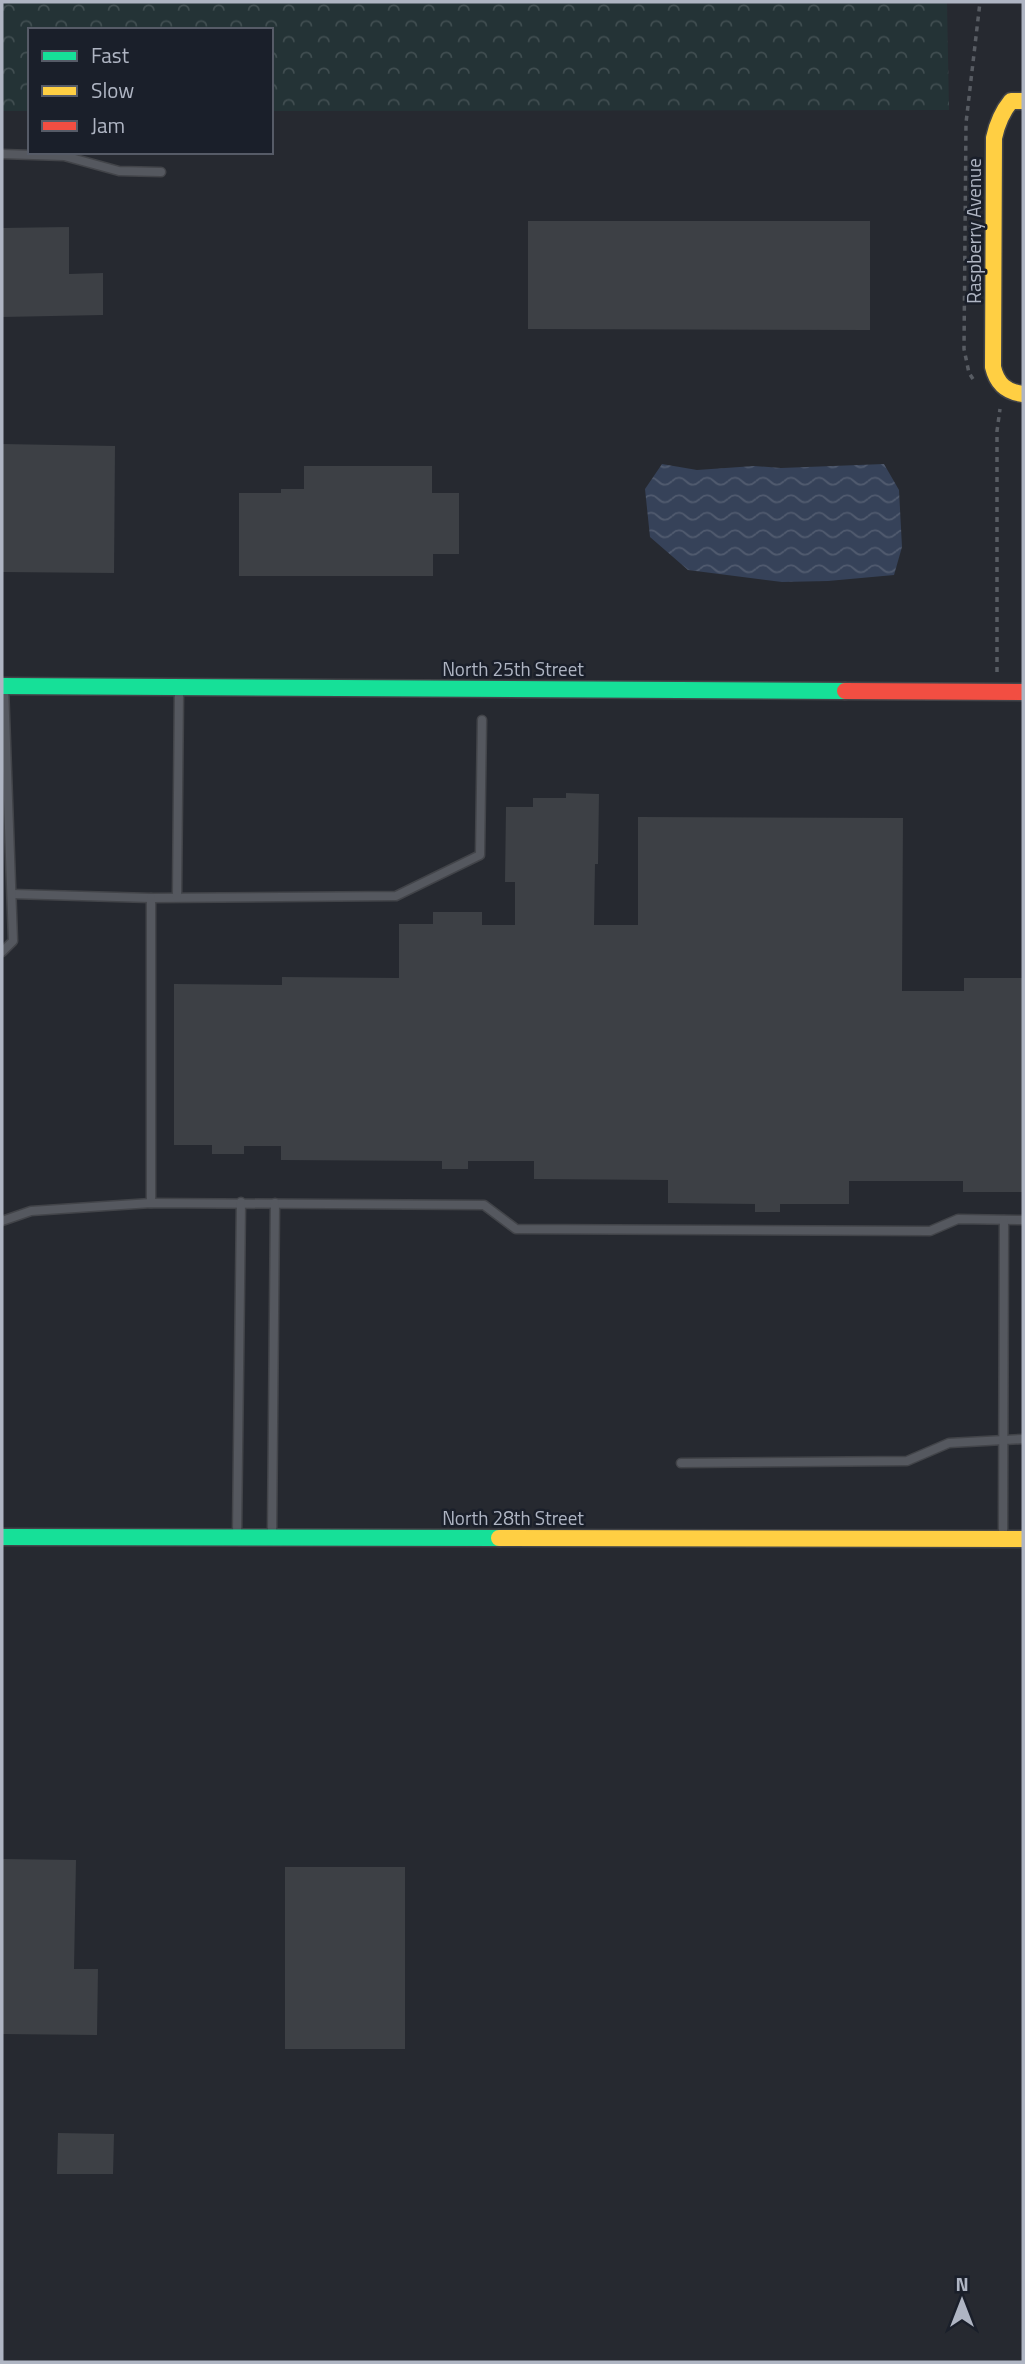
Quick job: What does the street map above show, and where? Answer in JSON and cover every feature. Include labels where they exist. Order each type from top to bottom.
[{"type":"street","name":"Raspberry Avenue","points":[[1017,101],[1003,111],[994,138],[993,367],[995,377],[1003,388],[1023,394]]},
{"type":"street","name":"North 25th Street","points":[[3,686],[1023,692]]},
{"type":"street","name":"North 28th Street","points":[[2,1537],[1023,1539]]},
{"type":"lane","points":[[2,154],[64,156],[118,170],[161,172]]},
{"type":"lane","points":[[2,952],[13,941],[3,686]]},
{"type":"lane","points":[[177,897],[179,687]]},
{"type":"lane","points":[[12,894],[151,898],[396,896],[480,855],[482,720]]},
{"type":"lane","points":[[151,898],[151,1203]]},
{"type":"lane","points":[[237,1538],[241,1202]]},
{"type":"lane","points":[[2,1221],[31,1211],[151,1203],[241,1202],[484,1205],[516,1228],[930,1231],[958,1219],[1023,1220]]},
{"type":"lane","points":[[272,1538],[275,1203]]},
{"type":"lane","points":[[1003,1539],[1004,1220]]},
{"type":"lane","points":[[681,1462],[907,1461],[949,1443],[1023,1439]]},
{"type":"path","points":[[998,692],[997,431],[1000,409]]},
{"type":"green space","points":[[2,2],[947,2],[949,110],[273,111],[273,28],[28,28],[28,111],[2,111]]},
{"type":"water","points":[[662,464],[697,470],[754,466],[781,468],[884,464],[899,490],[902,547],[894,575],[782,582],[688,570],[650,537],[645,489]]},
{"type":"building","points":[[528,221],[870,221],[870,330],[528,329]]},
{"type":"building","points":[[69,227],[69,274],[103,273],[103,315],[2,317],[2,228]]},
{"type":"building","points":[[2,444],[115,446],[114,573],[2,572]]},
{"type":"building","points":[[304,466],[432,466],[432,493],[459,493],[459,554],[433,554],[433,576],[239,576],[239,493],[281,493],[281,489],[304,489]]},
{"type":"building","points":[[566,793],[599,794],[594,925],[638,925],[638,817],[903,818],[902,991],[964,991],[964,978],[1023,978],[1023,1192],[963,1192],[963,1181],[849,1181],[849,1204],[780,1204],[780,1212],[755,1212],[755,1204],[668,1203],[668,1180],[534,1179],[534,1161],[468,1161],[468,1169],[442,1169],[442,1161],[281,1160],[281,1146],[244,1146],[244,1154],[212,1154],[212,1145],[174,1145],[174,984],[282,985],[282,977],[399,978],[399,924],[433,924],[433,912],[482,912],[482,925],[515,925],[515,882],[505,882],[506,807],[533,807],[533,798],[566,798]]},
{"type":"building","points":[[2,1859],[76,1860],[74,1969],[98,1969],[97,2035],[2,2034]]},
{"type":"building","points":[[285,1867],[405,1867],[405,2049],[285,2049]]},
{"type":"building","points":[[58,2133],[114,2134],[113,2174],[57,2174]]},
{"type":"traffic: fast","points":[[2,686],[845,691]]},
{"type":"traffic: fast","points":[[2,1537],[499,1538]]},
{"type":"traffic: slow","points":[[1023,101],[1011,101],[1000,118],[994,138],[993,367],[1003,386],[1023,394]]},
{"type":"traffic: slow","points":[[499,1538],[1023,1539]]},
{"type":"traffic: jam","points":[[845,691],[1023,692]]}]
